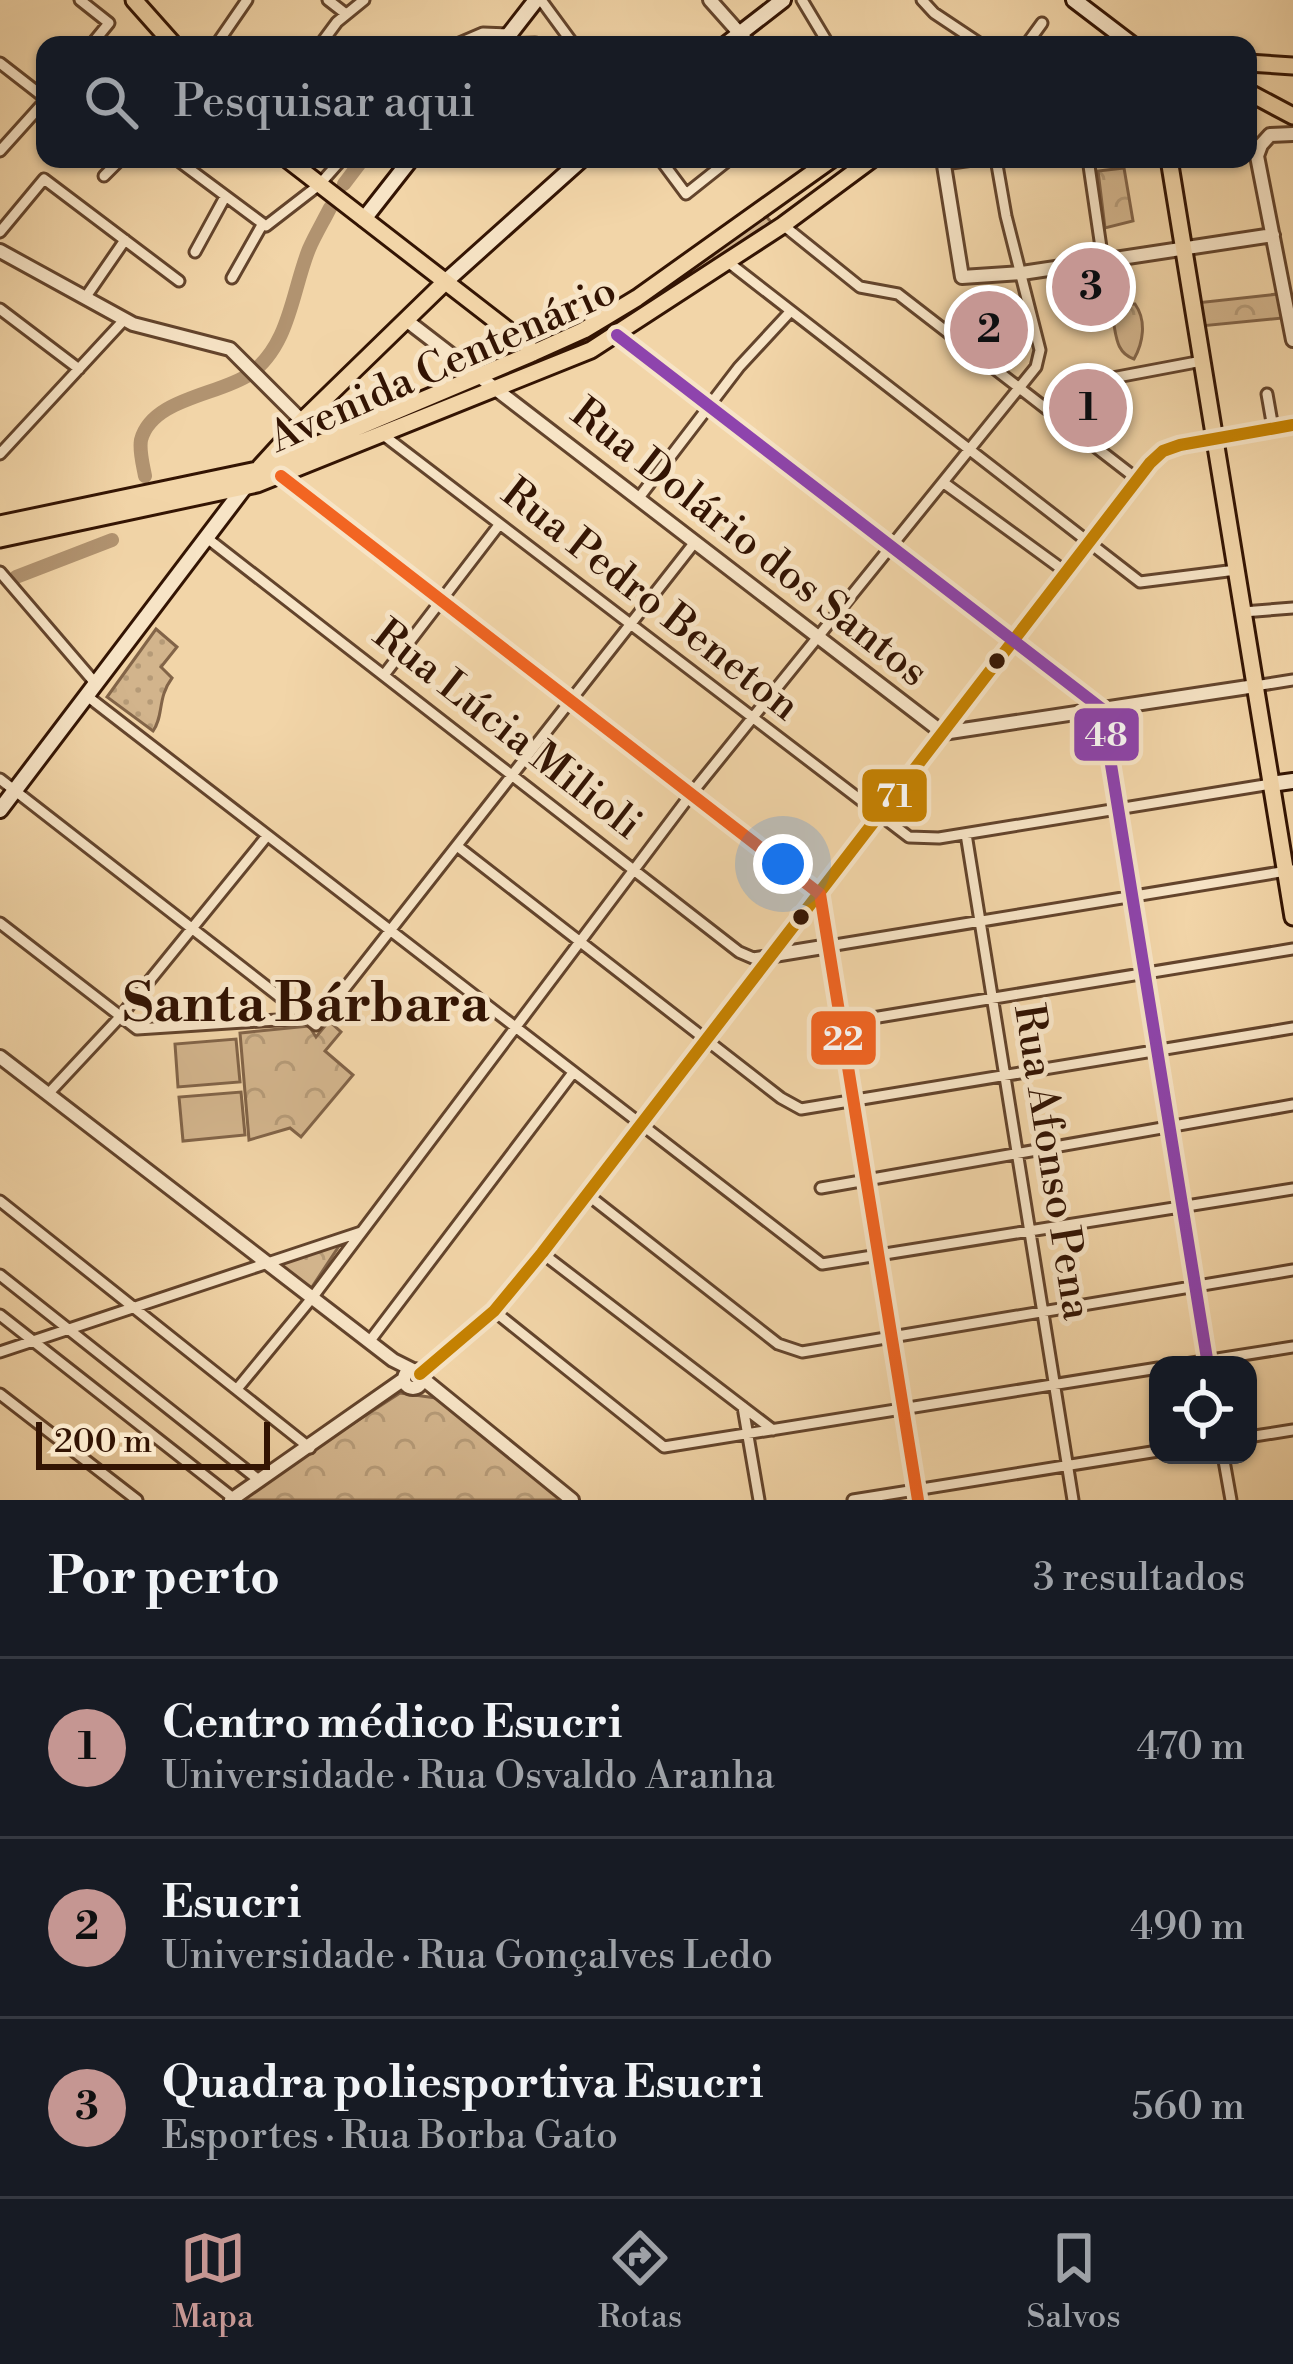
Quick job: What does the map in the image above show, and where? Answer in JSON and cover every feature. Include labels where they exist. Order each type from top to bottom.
[{"type":"main road","points":[[134,0],[166,36]]},
{"type":"main road","points":[[508,36],[538,0]]},
{"type":"main road","points":[[748,36],[783,0]]},
{"type":"main road","points":[[1074,0],[1121,36]]},
{"type":"main road","points":[[1257,64],[1293,66]]},
{"type":"main road","points":[[1257,95],[1293,116]]},
{"type":"main road","points":[[298,168],[534,349],[524,374]]},
{"type":"main road","points":[[364,219],[404,168]]},
{"type":"main road","points":[[0,810],[257,470],[445,282],[572,168]]},
{"type":"main road","name":"Avenida Centenário","points":[[0,539],[244,488],[280,476],[309,457],[638,298],[819,168]]},
{"type":"main road","name":"Avenida Centenário","points":[[0,524],[309,457],[382,434],[591,350],[783,225],[847,168]]},
{"type":"main road","points":[[1170,168],[1293,917]]},
{"type":"main road","points":[[765,206],[783,225]]},
{"type":"main road","points":[[302,421],[299,438],[309,457]]},
{"type":"main road","points":[[1271,784],[1293,781]]},
{"type":"street","points":[[80,0],[109,23],[98,36]]},
{"type":"street","points":[[222,36],[248,0]]},
{"type":"street","points":[[328,0],[346,14]]},
{"type":"street","points":[[328,36],[364,0]]},
{"type":"street","points":[[538,0],[567,36]]},
{"type":"street","points":[[710,0],[742,36]]},
{"type":"street","points":[[802,0],[824,36]]},
{"type":"street","points":[[922,0],[968,36]]},
{"type":"street","points":[[1033,36],[1042,23]]},
{"type":"street","points":[[0,63],[36,92]]},
{"type":"street","points":[[0,151],[36,109]]},
{"type":"street","points":[[1293,134],[1270,136],[1258,151],[1287,283],[1293,340]]},
{"type":"street","points":[[104,176],[112,168]]},
{"type":"street","points":[[188,168],[262,225],[274,224],[334,168]]},
{"type":"street","points":[[667,168],[686,194],[719,168]]},
{"type":"street","points":[[945,168],[962,277],[1022,273],[1273,235]]},
{"type":"street","points":[[236,1389],[312,1298],[691,794],[1040,359],[998,168]]},
{"type":"street","points":[[1089,168],[1103,261]]},
{"type":"street","points":[[0,232],[44,179],[179,281]]},
{"type":"street","points":[[195,252],[226,197]]},
{"type":"street","points":[[232,278],[262,225]]},
{"type":"street","points":[[783,225],[860,287],[898,294],[1137,479]]},
{"type":"street","points":[[85,298],[125,240]]},
{"type":"street","points":[[0,251],[124,320],[225,346],[249,364],[302,421]]},
{"type":"street","points":[[728,262],[1147,584],[1236,570]]},
{"type":"street","points":[[0,309],[79,369]]},
{"type":"street","points":[[638,499],[789,313]]},
{"type":"street","points":[[0,331],[11,318]]},
{"type":"street","points":[[0,454],[124,320]]},
{"type":"street","name":"Rua Dolário dos Santos","points":[[406,320],[943,733]]},
{"type":"street","points":[[617,335],[1102,709],[1207,1356]]},
{"type":"street","points":[[1062,420],[1096,381],[1202,361]]},
{"type":"street","name":"Rua Dolário dos Santos","points":[[516,404],[517,386],[524,374]]},
{"type":"street","points":[[1267,394],[1273,428]]},
{"type":"street","points":[[0,1315],[232,1499],[412,1379],[494,1311],[542,1253],[1137,479],[1163,451],[1293,425]]},
{"type":"street","name":"Rua Pedro Beneton","points":[[382,434],[900,833],[919,839],[966,834],[1271,784]]},
{"type":"street","points":[[280,476],[820,894],[917,1495]]},
{"type":"street","points":[[944,483],[1066,572]]},
{"type":"street","points":[[384,675],[499,525]]},
{"type":"street","name":"Rua Lúcia Milioli","points":[[207,538],[739,952],[753,958],[773,956]]},
{"type":"street","points":[[0,922],[137,1029],[312,1022],[389,932],[695,542]]},
{"type":"street","points":[[0,572],[92,690],[267,836],[814,1260],[830,1265],[879,1258],[1293,1189]]},
{"type":"street","points":[[1243,612],[1293,608]]},
{"type":"street","points":[[943,733],[1293,680]]},
{"type":"street","points":[[0,779],[312,1022]]},
{"type":"street","name":"Rua Afonso Pena","points":[[966,834],[1073,1500]]},
{"type":"street","points":[[47,1094],[120,1017],[267,836]]},
{"type":"street","points":[[457,845],[796,1108],[808,1110],[1293,1028]]},
{"type":"street","points":[[773,956],[1289,871]]},
{"type":"street","points":[[842,1023],[1293,949]]},
{"type":"street","points":[[0,1058],[572,1500]]},
{"type":"street","points":[[369,1342],[572,1074]]},
{"type":"street","points":[[821,1188],[1293,1105]]},
{"type":"street","points":[[588,1195],[785,1348],[812,1352],[1293,1270]]},
{"type":"street","points":[[0,1201],[310,1448]]},
{"type":"street","points":[[0,1352],[361,1232]]},
{"type":"street","points":[[542,1253],[773,1430]]},
{"type":"street","points":[[0,1275],[260,1480]]},
{"type":"street","points":[[494,1311],[664,1447],[1149,1369]]},
{"type":"street","points":[[1245,1356],[1293,1347]]},
{"type":"street","points":[[0,1394],[136,1500]]},
{"type":"street","points":[[743,1407],[759,1500]]},
{"type":"street","points":[[1257,1436],[1293,1430]]},
{"type":"street","points":[[854,1500],[917,1495],[1149,1452]]},
{"type":"street","points":[[1225,1464],[1231,1500]]},
{"type":"green space","points":[[1124,168],[1133,221],[1105,228],[1098,171]]},
{"type":"green space","points":[[765,215],[771,222],[688,281],[603,334],[542,364],[549,351]]},
{"type":"green space","points":[[1111,267],[1117,301],[1072,305],[1066,273]]},
{"type":"green space","points":[[1118,292],[1135,304],[1141,318],[1134,359],[1118,344],[1109,308]]},
{"type":"green space","points":[[1278,294],[1283,318],[1201,326],[1196,303]]},
{"type":"green space","points":[[156,629],[177,647],[161,667],[172,678],[153,731],[107,697]]},
{"type":"green space","points":[[329,1021],[341,1032],[325,1051],[353,1075],[301,1137],[290,1128],[249,1140],[240,1033],[309,1026],[316,1037]]},
{"type":"green space","points":[[236,1039],[240,1082],[178,1087],[175,1044]]},
{"type":"green space","points":[[241,1092],[245,1135],[183,1141],[179,1097]]},
{"type":"green space","points":[[343,1240],[310,1290],[276,1263]]},
{"type":"green space","points":[[400,1393],[436,1398],[563,1500],[235,1500]]},
{"type":"waterway","points":[[344,184],[356,168]]},
{"type":"waterway","points":[[145,476],[141,440],[158,415],[250,374],[274,348],[309,249],[330,208]]},
{"type":"waterway","points":[[16,577],[112,540]]},
{"type":"transit line","name":"48","points":[[617,335],[1102,709],[1207,1356]]},
{"type":"transit line","name":"71","points":[[420,1374],[494,1311],[542,1253],[1150,463],[1163,451],[1180,445],[1293,425]]},
{"type":"transit line","name":"22","points":[[281,476],[820,894],[918,1500]]},
{"type":"place","name":"Quadra poliesportiva Esucri","points":[[1091,287]]},
{"type":"place","name":"Esucri","points":[[989,330]]},
{"type":"place","name":"Centro médico Esucri","points":[[1088,408]]},
{"type":"district","name":"Santa Bárbara","points":[[306,1005]]}]
